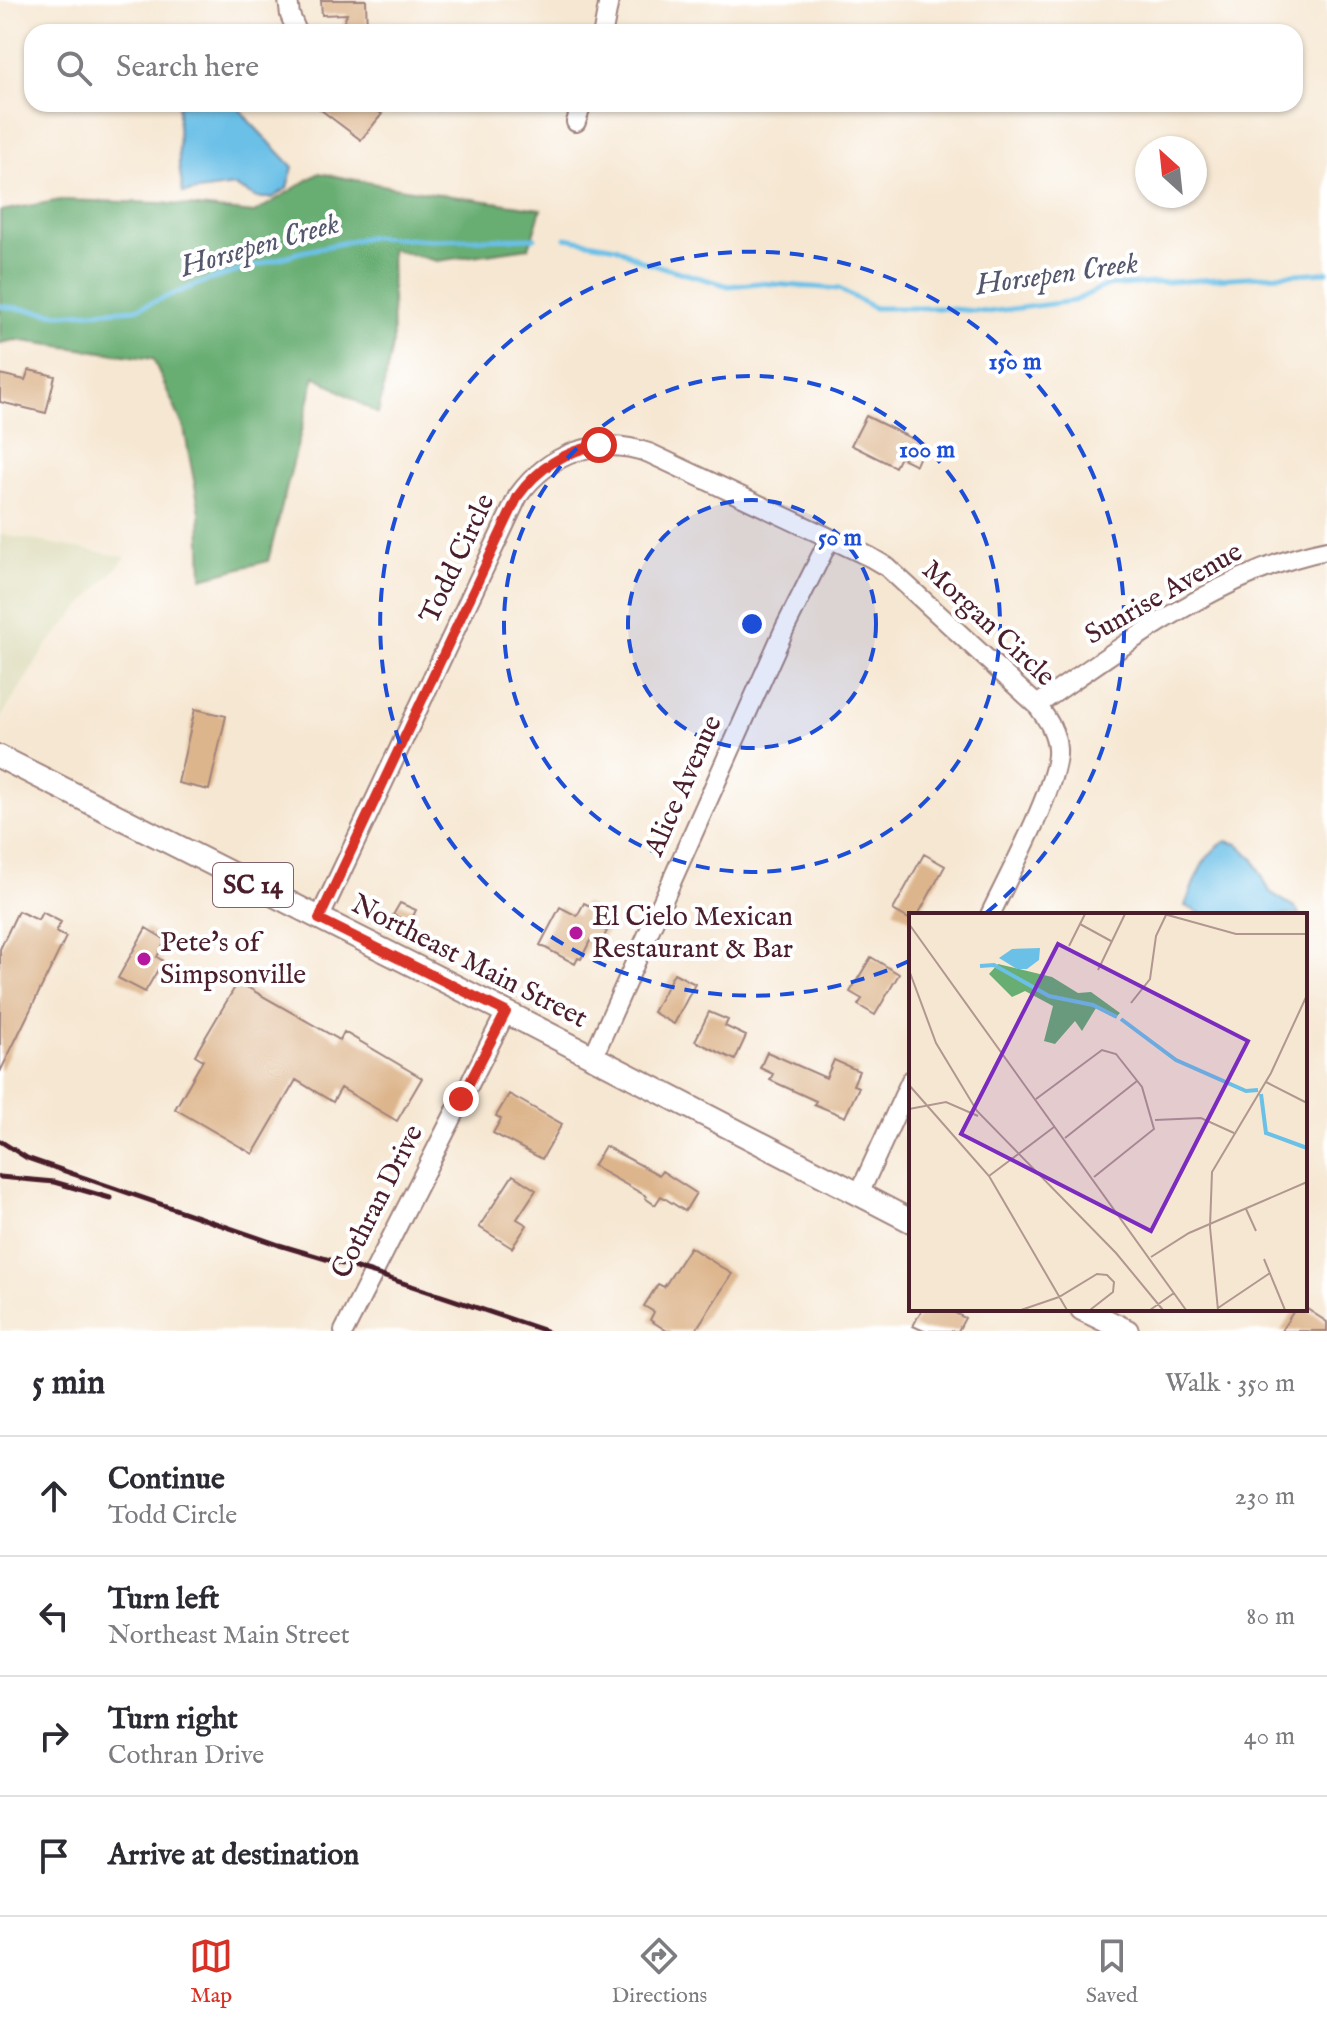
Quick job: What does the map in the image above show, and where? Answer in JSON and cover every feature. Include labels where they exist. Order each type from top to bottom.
[{"type":"main road","name":"Northeast Main Street","points":[[0,757],[506,1012],[909,1220]]},
{"type":"main road","points":[[1086,1311],[1127,1331]]},
{"type":"street","points":[[288,0],[294,24]]},
{"type":"street","points":[[604,24],[609,0]]},
{"type":"street","name":"Todd Circle","points":[[319,919],[512,508],[525,487],[546,466],[564,455],[589,447],[612,445],[635,448],[830,538]]},
{"type":"street","name":"Morgan Circle","points":[[830,538],[887,567],[1037,705],[1054,730],[1057,759],[1053,775],[991,913]]},
{"type":"street","name":"Alice Avenue","points":[[592,1059],[785,628],[830,538]]},
{"type":"street","name":"Sunrise Avenue","points":[[1037,705],[1119,649],[1221,588],[1283,561],[1327,550]]},
{"type":"street","name":"Cothran Drive","points":[[344,1331],[506,1012]]},
{"type":"street","points":[[859,1194],[909,1084]]},
{"type":"shaded area","points":[[0,534],[126,557],[49,642],[0,719]]},
{"type":"green space","points":[[319,173],[541,209],[529,248],[437,261],[391,249],[393,342],[378,414],[315,376],[268,561],[202,578],[200,512],[184,428],[153,359],[15,340],[0,343],[0,211],[61,200],[161,203],[254,213]]},
{"type":"water","points":[[178,112],[242,112],[293,167],[287,188],[272,198],[257,198],[235,186],[183,193]]},
{"type":"water","points":[[1226,841],[1238,844],[1253,858],[1270,892],[1298,913],[1200,913],[1185,906],[1205,861]]},
{"type":"building","points":[[321,0],[366,0],[367,24],[343,24],[347,14],[322,15]]},
{"type":"building","points":[[324,112],[382,114],[361,140]]},
{"type":"building","points":[[29,370],[55,376],[46,413],[0,402],[0,374],[25,380]]},
{"type":"building","points":[[866,416],[925,445],[916,465],[900,457],[895,467],[851,445]]},
{"type":"building","points":[[195,709],[226,716],[209,790],[178,783]]},
{"type":"building","points":[[924,854],[945,866],[919,913],[909,913],[909,919],[893,910]]},
{"type":"building","points":[[400,903],[416,910],[410,923],[393,915]]},
{"type":"building","name":"El Cielo Mexican Restaurant & Bar","points":[[584,903],[608,915],[600,928],[607,931],[600,944],[591,939],[575,964],[540,945],[560,907],[577,916]]},
{"type":"building","points":[[18,911],[38,920],[42,912],[61,922],[56,932],[66,937],[0,1072],[0,949]]},
{"type":"building","name":"Pete's of Simpsonville","points":[[146,928],[166,940],[157,957],[163,961],[145,992],[118,978]]},
{"type":"building","points":[[871,957],[899,974],[875,1015],[858,1005],[862,999],[850,992]]},
{"type":"building","points":[[674,973],[695,984],[674,1024],[653,1012]]},
{"type":"building","points":[[238,982],[340,1040],[344,1032],[422,1078],[397,1121],[341,1088],[333,1102],[296,1080],[253,1154],[175,1109],[203,1060],[195,1055]]},
{"type":"building","points":[[709,1012],[728,1020],[725,1026],[746,1036],[735,1060],[695,1041]]},
{"type":"building","points":[[767,1052],[826,1078],[834,1060],[859,1071],[853,1085],[859,1087],[845,1117],[770,1080],[773,1074],[760,1068]]},
{"type":"building","points":[[509,1094],[562,1124],[542,1159],[493,1133],[501,1119],[496,1116]]},
{"type":"building","points":[[605,1146],[659,1175],[662,1171],[696,1193],[685,1211],[661,1196],[655,1205],[646,1196],[593,1166]]},
{"type":"building","points":[[513,1175],[536,1190],[517,1219],[527,1225],[512,1248],[479,1227]]},
{"type":"building","points":[[690,1247],[732,1274],[695,1331],[667,1331],[650,1320],[654,1312],[644,1306],[658,1284],[664,1287]]},
{"type":"building","points":[[1307,1309],[1327,1322],[1327,1331],[1281,1331],[1294,1311]]},
{"type":"building","points":[[921,1311],[951,1311],[965,1318],[958,1331],[924,1331],[913,1326]]},
{"type":"waterway","name":"Horsepen Creek","points":[[0,306],[59,314],[136,309],[206,281],[297,253],[369,237],[433,240],[535,238]]},
{"type":"waterway","name":"Horsepen Creek","points":[[566,238],[616,247],[644,262],[729,286],[759,283],[839,289],[874,308],[988,312],[1074,301],[1105,286],[1327,272]]},
{"type":"railway","points":[[0,1141],[27,1158],[279,1245],[546,1331]]},
{"type":"railway","points":[[0,1177],[54,1182],[110,1198]]},
{"type":"place","name":"El Cielo Mexican Restaurant & Bar","points":[[576,933]]},
{"type":"place","name":"Pete's of Simpsonville","points":[[144,959]]},
{"type":"route","points":[[461,1099],[506,1012],[319,919],[518,496],[546,466],[574,451],[599,445]]}]
